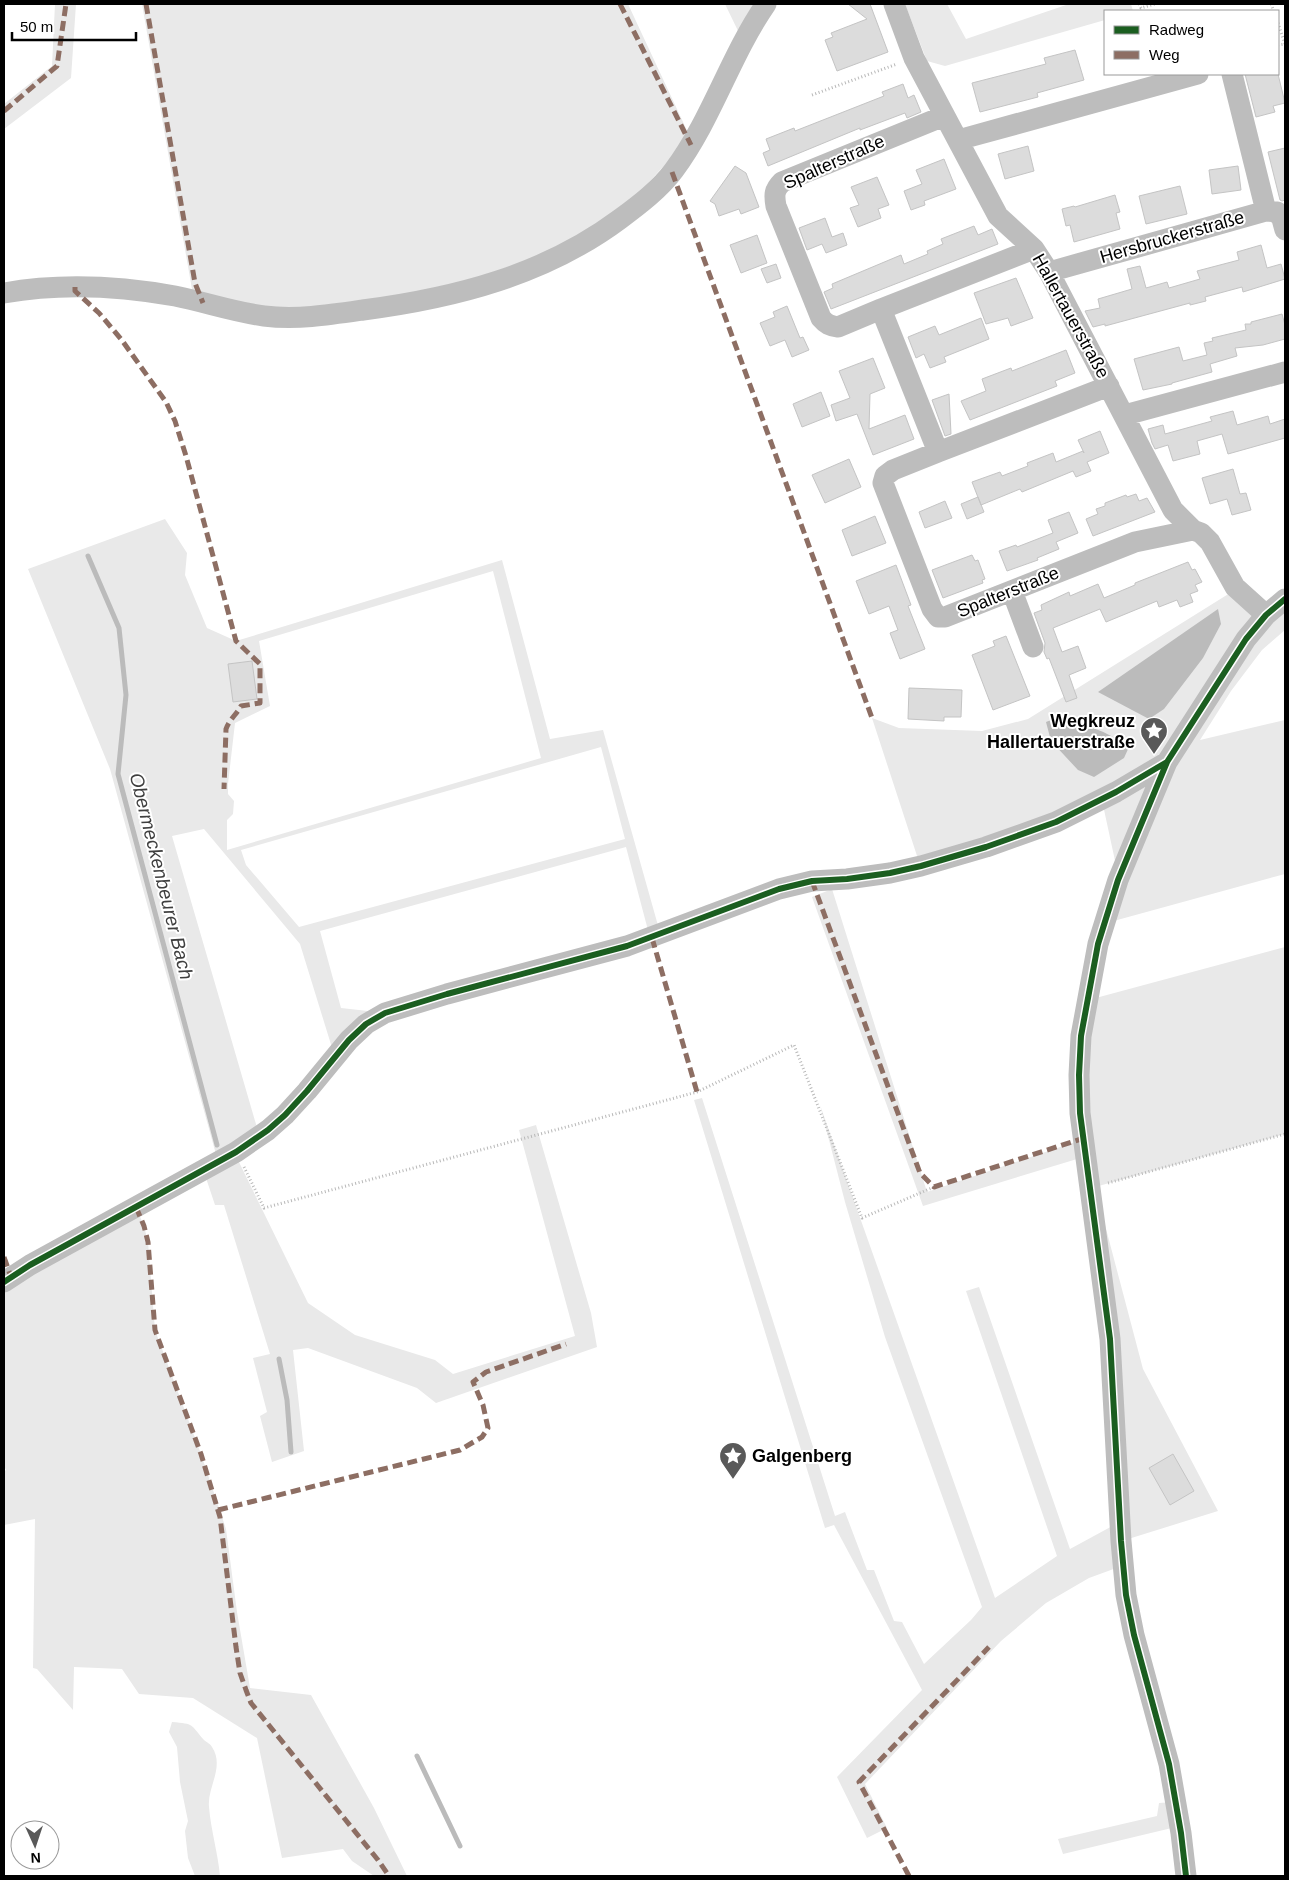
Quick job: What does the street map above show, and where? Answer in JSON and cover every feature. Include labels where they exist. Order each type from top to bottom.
[{"type":"street","points":[[4,293],[75,287],[115,288],[175,296],[257,315],[307,318],[435,298],[479,288],[530,270],[574,248],[606,229],[651,194],[672,172],[691,145],[748,33],[766,4]]},
{"type":"street","name":"Hallertauerstraße","points":[[894,4],[914,58],[998,216],[1034,249],[1049,272],[1173,510],[1193,530],[1201,533],[1210,542],[1235,587],[1266,615]]},
{"type":"street","points":[[958,140],[1194,75]]},
{"type":"street","points":[[1232,75],[1266,211]]},
{"type":"street","name":"Spalterstraße","points":[[944,116],[782,182],[775,188],[776,206],[821,318],[830,326],[838,326],[1034,249]]},
{"type":"street","name":"Hersbruckerstraße","points":[[1049,272],[1266,211],[1277,212],[1282,219],[1285,230]]},
{"type":"street","points":[[881,310],[938,452]]},
{"type":"street","points":[[1125,415],[1285,372]]},
{"type":"street","name":"Spalterstraße","points":[[1109,386],[893,470],[885,476],[884,484],[932,608],[938,617],[945,617],[1135,542],[1193,530]]},
{"type":"street","points":[[1012,591],[1033,647]]},
{"type":"street","points":[[1186,1876],[1181,1833],[1169,1764],[1134,1635],[1126,1595],[1121,1541],[1110,1339],[1080,1113],[1081,1036],[1098,944],[1118,880],[1167,762],[1242,646],[1266,615],[1285,599]]},
{"type":"street","points":[[4,1282],[38,1260],[236,1152],[268,1130],[307,1091],[349,1040],[366,1024],[385,1013],[627,946],[780,889],[812,881],[847,879],[890,873],[986,847],[1056,822],[1116,792],[1167,762]]},
{"type":"path","points":[[1138,4],[1141,8],[1155,4]]},
{"type":"path","points":[[1279,26],[1285,44]]},
{"type":"path","points":[[812,95],[914,58]]},
{"type":"path","points":[[236,1152],[264,1208],[697,1092],[794,1045],[862,1218],[934,1187]]},
{"type":"path","points":[[1090,1188],[1285,1134]]},
{"type":"shaded area","points":[[55,4],[76,4],[71,78],[4,129],[4,104],[52,66]]},
{"type":"shaded area","points":[[142,4],[628,4],[690,137],[621,213],[502,276],[296,314],[193,295]]},
{"type":"shaded area","points":[[725,4],[759,4],[740,35]]},
{"type":"shaded area","points":[[905,4],[947,4],[966,39],[1069,4],[1131,4],[1133,10],[1104,10],[1104,20],[945,66],[927,61]]},
{"type":"shaded area","points":[[165,519],[187,553],[185,575],[207,628],[236,641],[502,560],[550,739],[603,730],[659,929],[649,934],[626,847],[320,931],[341,1008],[377,1012],[333,1051],[300,944],[204,829],[172,836],[258,1131],[217,1158],[110,769],[28,569]],"holes":[[[493,571],[541,758],[227,850],[227,820],[233,814],[234,801],[228,794],[228,784],[235,723],[270,706],[259,641]],[[601,747],[625,839],[299,927],[246,865],[241,850]]]},
{"type":"shaded area","points":[[1230,593],[1256,618],[1158,760],[1071,809],[919,862],[872,718],[899,728],[982,731],[1028,719]]},
{"type":"shaded area","points":[[1218,609],[1221,624],[1203,658],[1164,709],[1149,719],[1098,692]]},
{"type":"shaded area","points":[[1285,609],[1285,630],[1262,650],[1231,691],[1200,740],[1285,720],[1285,874],[1110,922],[1138,840],[1188,742],[1267,627]]},
{"type":"shaded area","points":[[1056,718],[1094,728],[1121,741],[1129,747],[1124,758],[1094,777],[1078,770],[1051,741],[1046,722]]},
{"type":"shaded area","points":[[1145,781],[1155,786],[1117,870],[1103,805]]},
{"type":"shaded area","points":[[832,889],[927,1192],[1075,1142],[1077,1159],[923,1206],[812,897]]},
{"type":"shaded area","points":[[1285,947],[1285,1134],[1095,1187],[1143,1369],[1218,1511],[1125,1540],[1084,1100],[1092,999]]},
{"type":"shaded area","points":[[702,1098],[835,1516],[845,1512],[867,1570],[874,1570],[894,1621],[902,1622],[924,1664],[971,1620],[982,1607],[885,1337],[845,1202],[820,1105],[995,1598],[1057,1556],[966,1291],[979,1287],[1070,1549],[1116,1524],[1119,1567],[1089,1578],[1046,1603],[1001,1641],[865,1784],[887,1828],[867,1838],[837,1777],[922,1690],[834,1525],[825,1528],[694,1100]]},
{"type":"shaded area","points":[[536,1125],[591,1313],[597,1347],[436,1403],[417,1388],[308,1348],[293,1350],[304,1451],[272,1462],[260,1416],[267,1412],[253,1358],[270,1354],[224,1205],[215,1205],[205,1175],[237,1158],[308,1303],[355,1335],[435,1360],[453,1374],[575,1336],[519,1130]]},
{"type":"shaded area","points":[[138,1212],[148,1242],[155,1330],[201,1454],[226,1529],[237,1612],[250,1688],[311,1695],[374,1808],[407,1876],[374,1876],[352,1861],[343,1849],[282,1858],[257,1738],[193,1698],[139,1694],[122,1669],[74,1667],[73,1710],[37,1669],[33,1668],[35,1519],[4,1525],[4,1474],[6,1469],[4,1468],[4,1290]]},
{"type":"shaded area","points":[[172,1722],[185,1723],[194,1728],[216,1754],[216,1770],[210,1792],[209,1807],[220,1876],[195,1876],[188,1858],[185,1831],[188,1821],[180,1782],[177,1747],[169,1732]]},
{"type":"shaded area","points":[[1172,1802],[1176,1827],[1063,1854],[1058,1839],[1157,1816],[1159,1803]]},
{"type":"building","points":[[848,4],[870,4],[888,52],[837,71],[825,40],[833,37],[831,33],[867,19]]},
{"type":"building","points":[[1075,50],[1084,80],[1037,93],[1038,97],[980,112],[972,83],[1046,64],[1044,58]]},
{"type":"building","points":[[1245,75],[1278,75],[1285,103],[1273,106],[1275,112],[1256,117]]},
{"type":"building","points":[[903,84],[908,98],[914,95],[921,112],[907,118],[905,113],[860,130],[860,128],[768,166],[763,153],[770,150],[766,139],[794,128],[795,131],[884,96],[882,92]]},
{"type":"building","points":[[1028,146],[1034,171],[1005,179],[998,154]]},
{"type":"building","points":[[1285,148],[1285,200],[1282,201],[1280,200],[1268,152]]},
{"type":"building","points":[[944,159],[956,189],[924,201],[925,205],[911,210],[904,191],[922,184],[916,170]]},
{"type":"building","points":[[735,166],[746,173],[759,207],[741,214],[739,209],[719,216],[715,204],[710,201]]},
{"type":"building","points":[[1238,166],[1241,190],[1212,194],[1209,170]]},
{"type":"building","points":[[877,177],[889,205],[878,209],[881,218],[858,227],[850,208],[859,205],[851,187]]},
{"type":"building","points":[[1180,186],[1187,214],[1146,224],[1139,196]]},
{"type":"building","points":[[1115,195],[1120,212],[1116,213],[1120,229],[1074,242],[1070,225],[1066,226],[1062,209]]},
{"type":"building","points":[[825,218],[832,237],[843,233],[847,245],[826,253],[822,244],[807,250],[799,228]]},
{"type":"building","points":[[974,226],[978,235],[992,229],[998,244],[831,309],[824,292],[833,288],[832,284],[901,255],[904,264],[928,254],[927,251],[943,244],[941,239]]},
{"type":"building","points":[[757,235],[767,263],[741,273],[730,245]]},
{"type":"building","points":[[1261,245],[1267,268],[1281,264],[1285,279],[1243,292],[1242,287],[1205,297],[1206,301],[1190,305],[1190,303],[1105,326],[1105,324],[1093,327],[1085,311],[1100,308],[1098,299],[1132,289],[1127,269],[1140,266],[1146,288],[1167,282],[1169,288],[1200,279],[1197,271],[1239,260],[1237,252]]},
{"type":"building","points":[[776,264],[781,278],[767,283],[761,269]]},
{"type":"building","points":[[1016,278],[1033,318],[1011,326],[1008,318],[986,324],[974,293]]},
{"type":"building","points":[[787,306],[800,338],[803,337],[809,350],[792,357],[785,340],[770,346],[760,323],[775,317],[773,312]]},
{"type":"building","points":[[1282,314],[1285,325],[1285,339],[1263,345],[1235,348],[1237,356],[1210,364],[1212,372],[1172,384],[1143,390],[1134,359],[1179,347],[1183,361],[1207,355],[1204,343],[1213,341],[1212,338],[1246,330],[1245,324],[1251,324],[1251,322]]},
{"type":"building","points":[[981,318],[989,339],[944,357],[946,362],[930,368],[924,354],[916,358],[908,337],[935,326],[939,335]]},
{"type":"building","points":[[1066,350],[1075,373],[1055,381],[1057,386],[970,420],[961,401],[986,391],[982,379],[1011,368],[1012,371]]},
{"type":"building","points":[[873,358],[885,388],[870,394],[869,429],[905,415],[914,439],[873,455],[857,414],[836,421],[831,405],[850,398],[839,371]]},
{"type":"building","points":[[821,392],[830,416],[802,427],[793,404]]},
{"type":"building","points":[[949,394],[951,434],[945,436],[932,400]]},
{"type":"building","points":[[1233,411],[1237,425],[1268,416],[1270,424],[1285,419],[1285,438],[1228,454],[1222,434],[1197,441],[1200,454],[1173,461],[1168,445],[1155,449],[1152,443],[1148,429],[1163,425],[1165,434],[1212,421],[1210,417]]},
{"type":"building","points":[[1100,431],[1109,453],[1087,462],[1091,471],[1076,477],[1073,471],[1022,492],[1020,489],[981,505],[972,482],[1000,472],[1002,476],[1028,466],[1027,463],[1053,453],[1056,462],[1083,451],[1084,453],[1078,440]]},
{"type":"building","points":[[849,459],[861,487],[825,503],[812,475]]},
{"type":"building","points":[[1233,469],[1240,494],[1246,493],[1251,510],[1232,515],[1227,499],[1210,504],[1202,478]]},
{"type":"building","points":[[1136,494],[1139,501],[1147,498],[1155,512],[1093,536],[1086,519],[1098,514],[1096,509],[1105,506],[1105,503],[1126,495],[1127,497]]},
{"type":"building","points":[[978,497],[984,512],[967,519],[961,504]]},
{"type":"building","points":[[945,501],[952,518],[925,528],[919,512]]},
{"type":"building","points":[[1069,512],[1078,533],[1056,542],[1059,549],[1037,558],[1038,560],[1007,571],[999,551],[1016,545],[1017,547],[1053,533],[1048,520]]},
{"type":"building","points":[[875,516],[886,543],[852,556],[842,530]]},
{"type":"building","points":[[972,555],[975,561],[978,560],[985,579],[982,580],[983,583],[943,598],[932,570]]},
{"type":"building","points":[[1188,562],[1192,570],[1195,569],[1202,582],[1195,585],[1198,591],[1190,594],[1193,602],[1180,607],[1177,600],[1159,607],[1157,601],[1106,622],[1100,609],[1053,628],[1062,652],[1078,646],[1086,668],[1069,675],[1077,698],[1066,702],[1049,658],[1047,659],[1044,652],[1045,643],[1034,613],[1042,610],[1041,605],[1069,592],[1070,596],[1098,584],[1104,598],[1135,585],[1135,583]]},
{"type":"building","points":[[896,565],[911,605],[908,606],[925,649],[900,659],[890,633],[898,630],[889,606],[869,614],[856,581]]},
{"type":"building","points":[[1006,636],[1030,696],[993,710],[972,655],[995,646],[993,641]]},
{"type":"building","points":[[252,661],[257,699],[233,702],[228,664]]},
{"type":"building","points":[[909,688],[962,690],[961,717],[944,717],[944,721],[908,719]]},
{"type":"building","points":[[1173,1454],[1194,1491],[1170,1505],[1149,1468]]},
{"type":"waterway","name":"Obermeckenbeurer Bach","points":[[88,556],[119,628],[126,695],[118,774],[217,1145]]},
{"type":"waterway","name":"Obermeckenbeurer Bach","points":[[279,1359],[287,1400],[291,1452]]},
{"type":"waterway","name":"Obermeckenbeurer Bach","points":[[417,1756],[460,1846]]},
{"type":"marked path","points":[[4,111],[57,66],[66,4]]},
{"type":"marked path","points":[[146,4],[195,283],[203,303]]},
{"type":"marked path","points":[[620,4],[691,145]]},
{"type":"marked path","points":[[672,172],[872,718]]},
{"type":"marked path","points":[[75,287],[75,291],[99,313],[121,339],[166,402],[175,421],[186,456],[236,641],[260,664],[260,703],[241,706],[226,729],[224,789]]},
{"type":"marked path","points":[[812,881],[920,1173],[934,1187],[1084,1138]]},
{"type":"marked path","points":[[652,938],[697,1092]]},
{"type":"marked path","points":[[136,1207],[148,1242],[155,1330],[201,1454],[220,1517],[236,1647],[240,1673],[246,1690],[251,1703],[389,1876]]},
{"type":"marked path","points":[[4,1257],[11,1277]]},
{"type":"marked path","points":[[218,1510],[460,1450],[482,1437],[488,1428],[483,1405],[473,1382],[486,1372],[566,1344]]},
{"type":"marked path","points":[[909,1876],[859,1782],[989,1647]]},
{"type":"cycle path","points":[[1186,1876],[1181,1833],[1169,1764],[1134,1635],[1126,1595],[1121,1541],[1110,1339],[1080,1113],[1081,1036],[1098,944],[1118,880],[1167,762],[1246,639],[1266,615],[1285,599]]},
{"type":"cycle path","points":[[4,1282],[30,1265],[236,1152],[268,1130],[307,1091],[349,1040],[366,1024],[385,1013],[447,994],[627,946],[779,889],[812,881],[847,879],[890,873],[986,847],[1056,822],[1116,792],[1167,762]]},
{"type":"place","name":"Wegkreuz Hallertauerstraße","points":[[1154,755]]},
{"type":"place","name":"Galgenberg","points":[[733,1480]]}]
